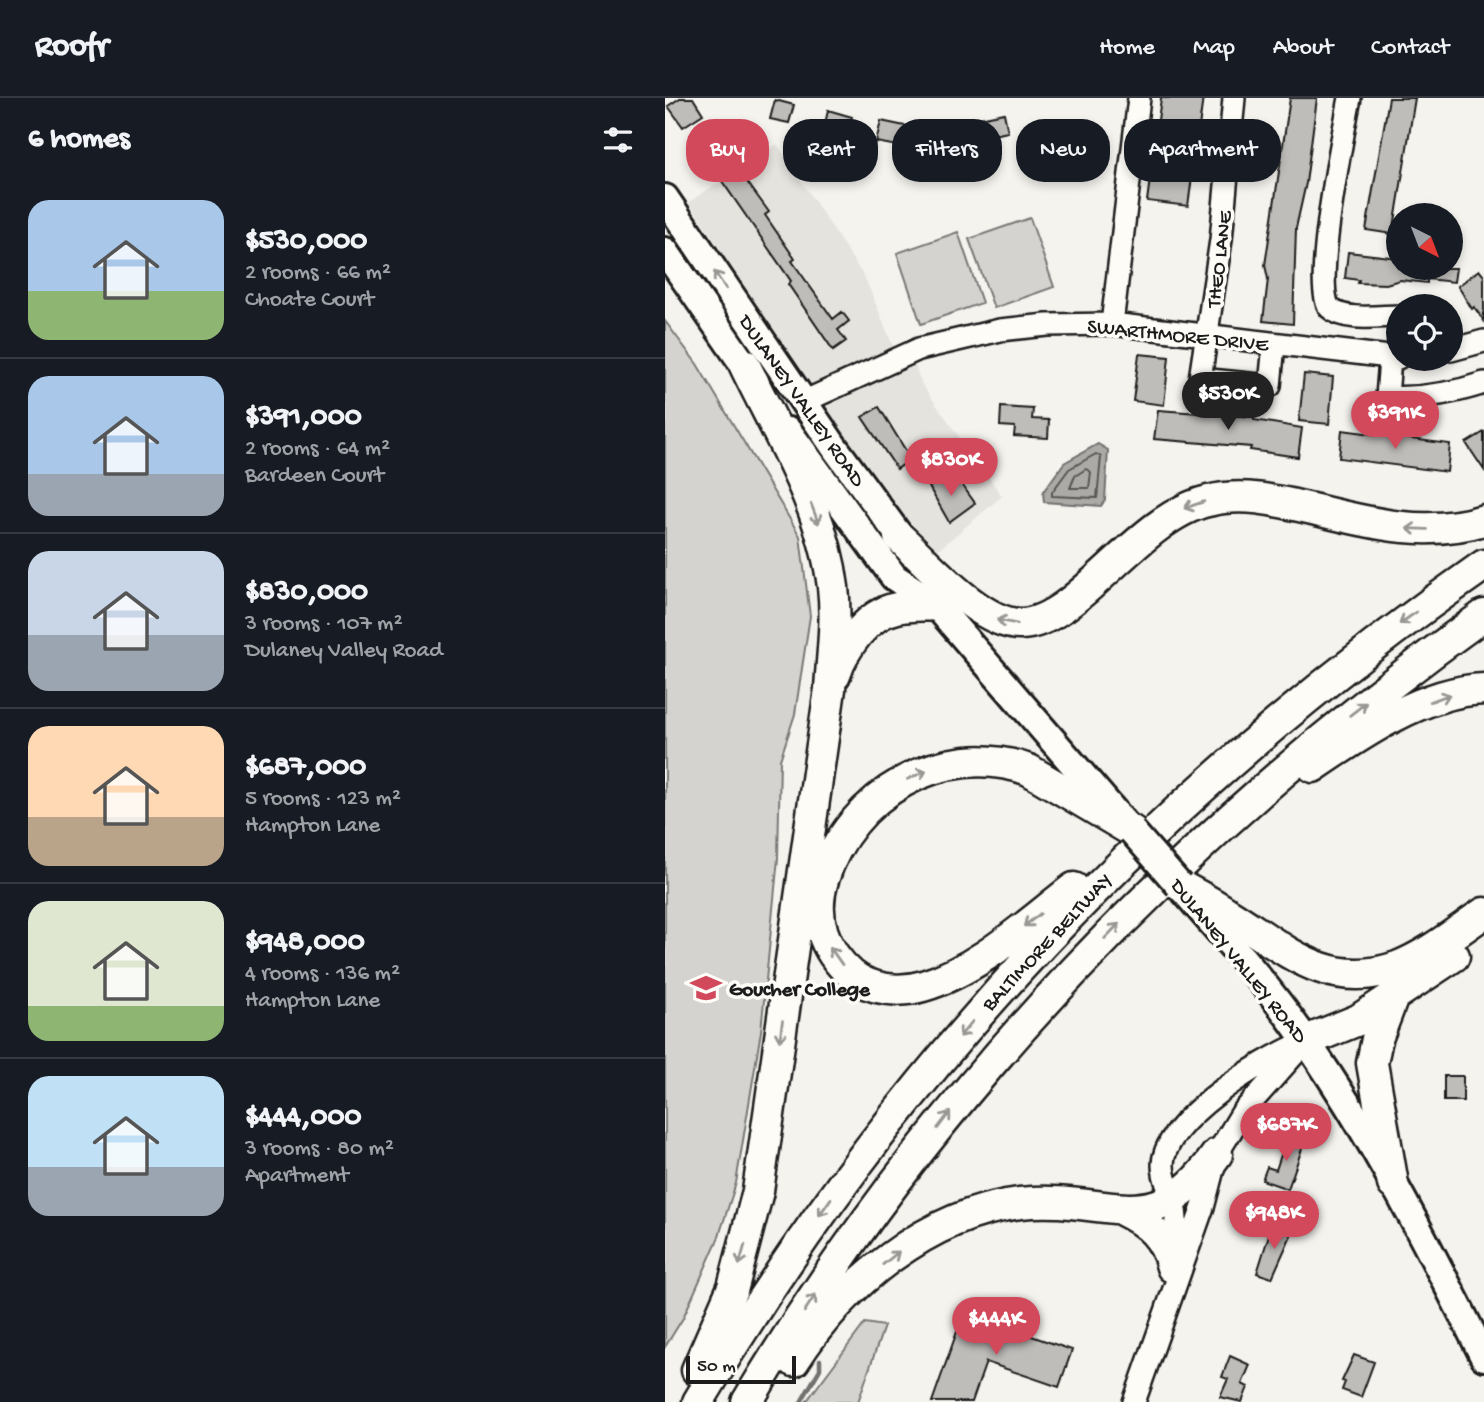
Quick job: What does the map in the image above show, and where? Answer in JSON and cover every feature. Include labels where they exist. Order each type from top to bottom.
[{"type":"highway","points":[[682,1402],[712,1341],[733,1287],[758,1191],[830,689],[834,603],[829,558],[807,492],[744,364]]},
{"type":"highway","points":[[899,537],[989,617],[1020,624],[1048,618],[1172,514],[1210,500],[1257,498],[1393,528],[1420,530],[1484,520]]},
{"type":"highway","name":"BALTIMORE BELTWAY","points":[[698,1402],[794,1251],[847,1175],[921,1082],[1038,946],[1165,819],[1392,629],[1484,565]]},
{"type":"highway","points":[[830,689],[840,660],[865,626],[896,608],[936,605]]},
{"type":"highway","name":"BALTIMORE BELTWAY","points":[[747,1402],[823,1284],[952,1109],[1071,973],[1194,849],[1343,722],[1484,615]]},
{"type":"highway","points":[[1194,849],[1328,757],[1400,715],[1439,697],[1467,689],[1484,689]]},
{"type":"highway","points":[[1132,831],[1088,794],[1007,763],[983,761],[931,769],[887,791],[852,823],[831,857],[825,874],[819,898],[819,920],[833,953],[856,978],[885,989],[921,987],[938,981],[1002,944],[1165,819]]},
{"type":"highway","points":[[1179,885],[1220,917],[1288,954],[1338,973],[1396,967],[1420,956],[1484,913]]},
{"type":"highway","points":[[1306,1041],[1358,1020],[1484,935]]},
{"type":"highway","points":[[1393,997],[1377,1039],[1372,1063],[1393,1184]]},
{"type":"highway","points":[[768,1402],[801,1350],[828,1317],[894,1255],[924,1236],[956,1220],[1019,1203],[1051,1201],[1122,1210],[1150,1208],[1173,1200],[1202,1175],[1217,1154]]},
{"type":"highway","points":[[1122,1210],[1141,1219],[1162,1238],[1172,1267]]},
{"type":"main road","name":"DULANEY VALLEY ROAD","points":[[665,198],[803,402],[919,561],[936,605]]},
{"type":"main road","name":"DULANEY VALLEY ROAD","points":[[665,251],[811,464],[894,577],[936,605],[1088,794]]},
{"type":"main road","name":"DULANEY VALLEY ROAD","points":[[1132,831],[1179,885]]},
{"type":"main road","name":"DULANEY VALLEY ROAD","points":[[1220,917],[1306,1041],[1393,1184],[1483,1352]]},
{"type":"street","points":[[1112,324],[1139,98]]},
{"type":"street","name":"THEO LANE","points":[[1234,98],[1221,240],[1200,379],[1270,386],[1274,344]]},
{"type":"street","points":[[1350,98],[1326,241],[1325,298],[1329,307],[1344,316],[1386,316]]},
{"type":"street","name":"SWARTHMORE DRIVE","points":[[803,402],[919,349],[1000,330],[1112,324],[1386,358]]},
{"type":"street","points":[[1463,347],[1484,341]]},
{"type":"street","points":[[1392,371],[1387,397],[1417,399],[1484,383]]},
{"type":"street","points":[[1135,1402],[1204,1204],[1217,1154],[1242,1113],[1306,1041]]},
{"type":"street","points":[[1163,1319],[1172,1267],[1176,1218],[1163,1167],[1164,1153],[1176,1129],[1269,1057],[1306,1041]]},
{"type":"shaded area","points":[[777,144],[783,153],[783,182],[802,182],[865,278],[893,346],[906,341],[922,385],[1002,496],[938,550],[894,506],[784,348],[689,202],[719,182],[769,182],[769,149]]},
{"type":"shaded area","points":[[1030,218],[1054,287],[994,308],[969,239]]},
{"type":"shaded area","points":[[958,232],[982,303],[921,324],[897,253]]},
{"type":"shaded area","name":"Goucher College","points":[[665,321],[697,364],[800,536],[810,616],[795,714],[780,760],[778,858],[761,1031],[736,1183],[718,1239],[683,1318],[665,1347]]},
{"type":"shaded area","points":[[865,1323],[884,1326],[858,1402],[806,1402]]},
{"type":"water","points":[[1098,444],[1108,450],[1105,500],[1101,506],[1044,502],[1043,492],[1064,463]]},
{"type":"building","points":[[680,98],[693,98],[703,114],[695,119],[686,119],[686,125],[683,127],[668,106]]},
{"type":"building","points":[[1161,98],[1203,98],[1200,119],[1158,119]]},
{"type":"building","points":[[1290,98],[1317,98],[1306,183],[1296,228],[1293,324],[1263,321],[1268,279],[1265,265],[1277,182],[1281,182],[1281,158]]},
{"type":"building","points":[[1389,98],[1415,98],[1398,203],[1386,203],[1386,233],[1366,230]]},
{"type":"building","points":[[775,100],[794,105],[790,119],[783,119],[783,122],[770,119]]},
{"type":"building","points":[[828,110],[852,117],[852,119],[826,119]]},
{"type":"building","points":[[1004,113],[1008,132],[1002,133],[1002,119],[975,119]]},
{"type":"building","points":[[881,121],[892,123],[892,145],[878,142]]},
{"type":"building","points":[[723,182],[747,182],[769,212],[765,215],[795,259],[792,261],[833,319],[842,312],[849,321],[838,330],[846,341],[833,350],[788,284],[791,281]]},
{"type":"building","points":[[1150,182],[1191,182],[1188,206],[1147,201]]},
{"type":"building","points":[[1348,252],[1386,257],[1386,280],[1400,280],[1386,284],[1358,283],[1359,280],[1345,278]]},
{"type":"building","points":[[1479,270],[1484,276],[1484,321],[1474,307],[1472,309],[1458,286]]},
{"type":"building","points":[[1400,280],[1427,280],[1427,283]]},
{"type":"building","points":[[1139,354],[1169,357],[1164,405],[1133,401]]},
{"type":"building","points":[[1304,374],[1333,377],[1329,424],[1299,421]]},
{"type":"building","points":[[879,407],[911,459],[897,469],[862,417]]},
{"type":"building","points":[[1001,407],[1033,409],[1032,419],[1049,420],[1048,438],[1014,436],[1015,427],[1000,426]]},
{"type":"building","points":[[1158,410],[1254,417],[1254,420],[1302,428],[1298,457],[1250,450],[1251,447],[1154,439]]},
{"type":"building","points":[[1342,430],[1450,444],[1447,472],[1339,458]]},
{"type":"building","points":[[1484,432],[1484,470],[1466,443]]},
{"type":"building","points":[[943,477],[950,487],[960,482],[975,503],[949,522],[929,487]]},
{"type":"building","points":[[1444,1076],[1463,1076],[1463,1101],[1444,1101]]},
{"type":"building","points":[[1288,1134],[1305,1140],[1288,1189],[1262,1180],[1267,1167],[1276,1170]]},
{"type":"building","points":[[1272,1225],[1292,1233],[1272,1278],[1257,1273]]},
{"type":"building","points":[[978,1307],[997,1313],[994,1323],[1072,1350],[1059,1387],[986,1362],[972,1402],[932,1402],[964,1312],[975,1316]]},
{"type":"building","points":[[1354,1355],[1374,1362],[1361,1397],[1342,1390],[1345,1382],[1342,1381]]},
{"type":"building","points":[[1230,1356],[1250,1365],[1242,1384],[1248,1387],[1242,1402],[1220,1397],[1228,1379],[1222,1377]]},
{"type":"waterway","points":[[801,1402],[820,1369],[820,1360]]},
{"type":"place","name":"Goucher College","points":[[706,988]]}]
